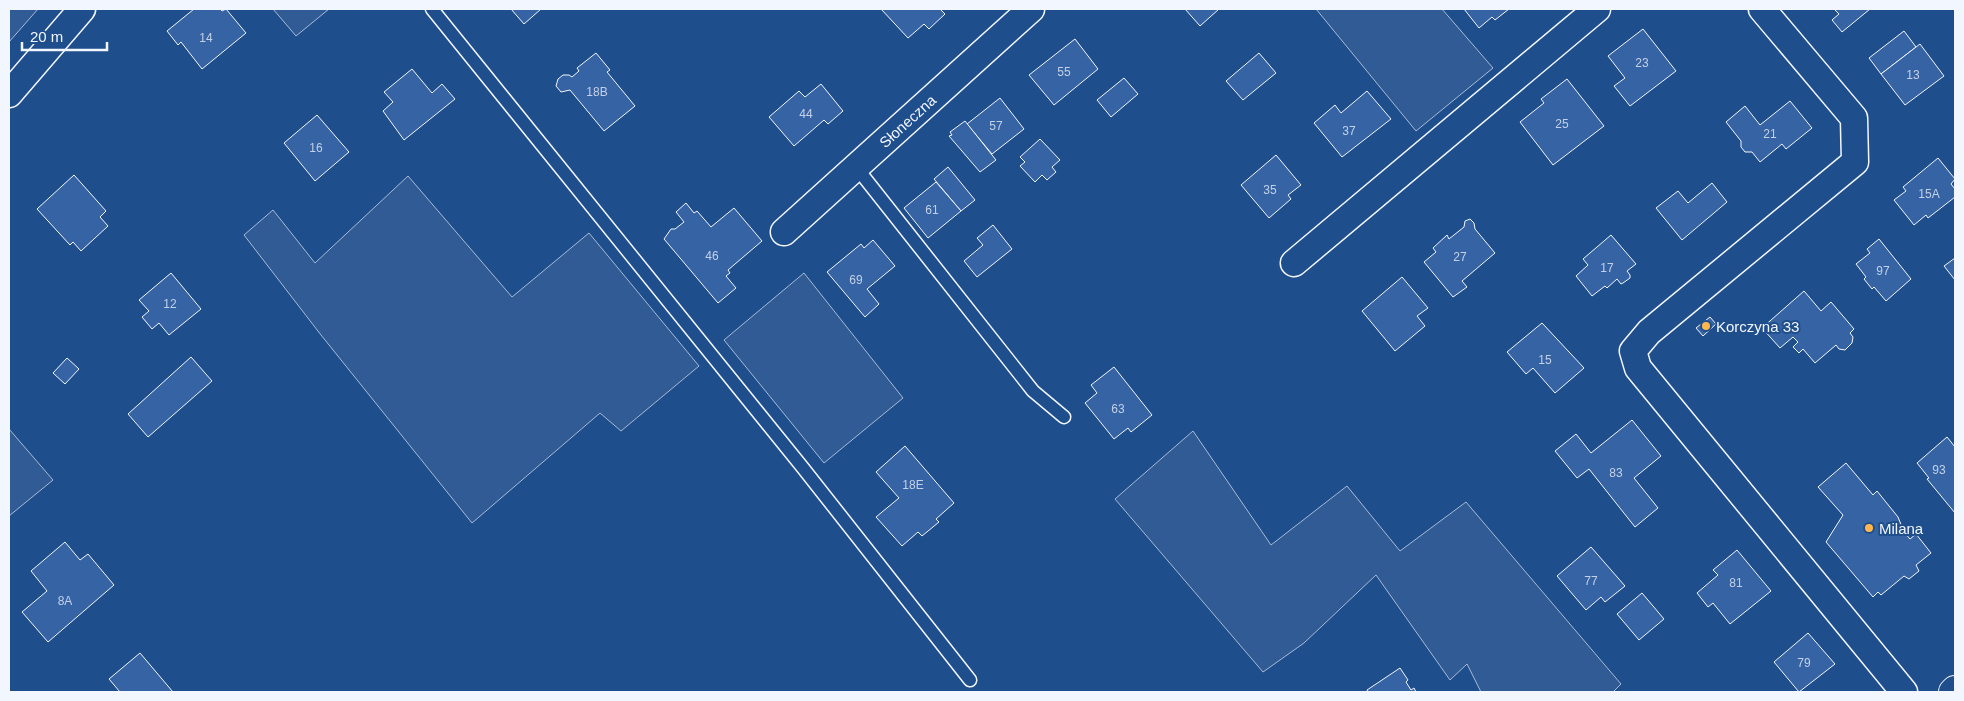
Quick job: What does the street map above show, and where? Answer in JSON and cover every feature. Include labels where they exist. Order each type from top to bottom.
[{"type":"street","points":[[9,94],[82,9]]},
{"type":"street","name":"Słoneczna","points":[[784,232],[1031,9]]},
{"type":"street","points":[[1294,263],[1597,9]]},
{"type":"street","points":[[1762,9],[1854,118],[1855,162],[1649,332],[1633,351],[1638,368],[1904,692]]},
{"type":"lane","points":[[432,9],[803,468],[970,680]]},
{"type":"lane","points":[[856,167],[1033,391],[1064,417]]},
{"type":"shaded area","points":[[9,9],[38,9],[9,42]]},
{"type":"shaded area","points":[[273,9],[329,9],[296,36]]},
{"type":"shaded area","points":[[1316,9],[1442,9],[1493,68],[1416,131]]},
{"type":"shaded area","points":[[408,176],[512,297],[589,233],[699,366],[621,431],[600,413],[472,523],[321,335],[244,235],[273,210],[315,263]]},
{"type":"shaded area","points":[[804,273],[903,398],[824,463],[724,340]]},
{"type":"shaded area","points":[[9,429],[53,480],[9,516]]},
{"type":"shaded area","points":[[1193,431],[1271,545],[1347,486],[1400,551],[1466,502],[1621,684],[1613,692],[1481,692],[1467,664],[1450,680],[1376,575],[1304,643],[1263,672],[1115,499]]},
{"type":"building","points":[[194,9],[220,9],[222,11],[226,9],[246,33],[202,69],[181,42],[178,45],[167,31]]},
{"type":"building","points":[[511,9],[541,9],[524,24]]},
{"type":"building","points":[[881,9],[940,9],[945,14],[929,29],[924,24],[908,38]]},
{"type":"building","points":[[1185,9],[1219,9],[1200,26]]},
{"type":"building","points":[[1464,9],[1509,9],[1495,20],[1492,17],[1479,28]]},
{"type":"building","points":[[1834,9],[1870,9],[1842,32],[1832,20],[1839,14]]},
{"type":"building","points":[[1643,29],[1676,71],[1630,106],[1614,86],[1625,78],[1608,56]]},
{"type":"building","points":[[1904,31],[1916,47],[1881,74],[1869,58]]},
{"type":"building","points":[[1075,39],[1098,69],[1054,105],[1029,75]]},
{"type":"building","points":[[1920,44],[1944,76],[1905,105],[1881,74]]},
{"type":"building","points":[[596,53],[610,70],[607,72],[635,106],[604,131],[570,90],[561,92],[556,86],[558,79],[563,75],[572,77],[579,71],[577,68]]},
{"type":"building","points":[[1259,53],[1276,73],[1243,100],[1226,81]]},
{"type":"building","points":[[412,69],[432,93],[442,84],[455,99],[404,140],[383,111],[393,102],[384,92]]},
{"type":"building","points":[[1124,78],[1138,94],[1111,117],[1097,100]]},
{"type":"building","points":[[1567,79],[1604,126],[1553,165],[1520,122],[1544,103],[1541,99]]},
{"type":"building","points":[[821,84],[843,111],[828,124],[824,120],[794,146],[769,117],[799,91],[805,97]]},
{"type":"building","points":[[1367,91],[1391,119],[1342,157],[1314,123],[1335,105],[1341,113]]},
{"type":"building","points":[[1000,98],[1024,129],[992,154],[967,124]]},
{"type":"building","points":[[1790,101],[1812,128],[1786,149],[1782,144],[1760,162],[1752,152],[1745,152],[1741,147],[1741,141],[1726,122],[1745,106],[1760,125]]},
{"type":"building","points":[[317,115],[349,152],[315,181],[284,143]]},
{"type":"building","points":[[965,121],[996,160],[980,172],[949,136],[952,135],[950,132]]},
{"type":"building","points":[[1040,139],[1060,160],[1052,167],[1056,172],[1047,180],[1042,175],[1035,182],[1020,166],[1025,162],[1020,157]]},
{"type":"building","points":[[1276,155],[1301,185],[1288,195],[1291,199],[1269,218],[1241,185]]},
{"type":"building","points":[[1938,158],[1955,179],[1951,184],[1955,189],[1955,197],[1928,218],[1926,215],[1914,225],[1894,200],[1906,191],[1903,187]]},
{"type":"building","points":[[948,167],[975,200],[961,211],[934,179]]},
{"type":"building","points":[[74,175],[106,211],[100,217],[108,226],[81,251],[73,242],[70,245],[37,209]]},
{"type":"building","points":[[936,182],[961,211],[928,238],[904,208]]},
{"type":"building","points":[[1712,183],[1727,202],[1682,240],[1656,208],[1678,191],[1688,203]]},
{"type":"building","points":[[686,203],[694,213],[697,211],[711,227],[734,208],[762,241],[728,270],[730,273],[726,276],[736,288],[718,303],[664,239],[671,229],[675,229],[684,222],[676,212]]},
{"type":"building","points":[[1470,219],[1474,223],[1475,229],[1495,253],[1462,281],[1467,287],[1453,297],[1424,262],[1436,252],[1433,248],[1447,235],[1449,239],[1464,227],[1465,221]]},
{"type":"building","points":[[993,225],[1012,249],[977,277],[964,261],[983,245],[977,238]]},
{"type":"building","points":[[1611,235],[1636,264],[1627,271],[1630,278],[1621,284],[1617,279],[1607,288],[1605,286],[1592,296],[1576,276],[1588,265],[1583,259]]},
{"type":"building","points":[[1879,239],[1911,279],[1886,301],[1874,287],[1872,289],[1856,264],[1870,253],[1867,249]]},
{"type":"building","points":[[873,240],[895,266],[867,289],[879,304],[865,317],[827,272],[861,244],[864,248]]},
{"type":"building","points":[[1955,258],[1955,280],[1944,266]]},
{"type":"building","points":[[171,273],[201,309],[169,335],[159,323],[152,329],[142,317],[149,311],[139,300]]},
{"type":"building","points":[[1402,277],[1428,308],[1417,316],[1425,326],[1395,351],[1362,311]]},
{"type":"building","points":[[1804,291],[1821,311],[1831,302],[1854,329],[1850,333],[1853,337],[1852,343],[1845,350],[1839,349],[1836,345],[1815,363],[1803,349],[1799,353],[1793,347],[1798,342],[1793,337],[1780,348],[1762,328]]},
{"type":"building","name":"Korczyna 33","points":[[1710,317],[1716,324],[1703,336],[1696,328]]},
{"type":"building","points":[[1542,323],[1584,368],[1555,393],[1533,368],[1526,374],[1507,352]]},
{"type":"building","points":[[191,357],[212,381],[148,437],[128,414]]},
{"type":"building","points":[[67,358],[79,369],[65,384],[53,373]]},
{"type":"building","points":[[1114,367],[1152,415],[1131,432],[1128,428],[1114,439],[1085,403],[1097,393],[1091,385]]},
{"type":"building","points":[[1632,420],[1661,456],[1634,478],[1658,508],[1635,527],[1589,469],[1577,478],[1555,451],[1576,434],[1591,453]]},
{"type":"building","points":[[1947,437],[1955,447],[1955,513],[1927,479],[1929,478],[1917,463]]},
{"type":"building","points":[[905,446],[954,503],[936,519],[939,522],[922,536],[918,532],[902,546],[876,517],[899,498],[876,472]]},
{"type":"building","name":"Milana","points":[[1846,463],[1873,495],[1877,491],[1898,517],[1904,532],[1910,539],[1916,534],[1931,553],[1916,565],[1919,571],[1909,579],[1904,576],[1881,595],[1878,592],[1873,597],[1826,542],[1843,515],[1818,487]]},
{"type":"building","points":[[65,542],[80,560],[88,554],[114,585],[48,642],[22,612],[47,591],[31,571]]},
{"type":"building","points":[[1591,547],[1625,586],[1605,602],[1601,597],[1586,610],[1557,576]]},
{"type":"building","points":[[1737,550],[1771,591],[1730,624],[1713,603],[1708,607],[1697,593],[1718,575],[1713,570]]},
{"type":"building","points":[[1642,593],[1664,619],[1639,640],[1617,614]]},
{"type":"building","points":[[1808,633],[1835,664],[1799,692],[1774,662]]},
{"type":"building","points":[[140,653],[173,692],[120,692],[109,679]]},
{"type":"building","points":[[1400,668],[1408,680],[1406,682],[1411,690],[1414,688],[1416,692],[1368,692],[1367,690]]},
{"type":"place","name":"Korczyna 33","points":[[1706,326]]},
{"type":"place","name":"Milana","points":[[1869,528]]}]
